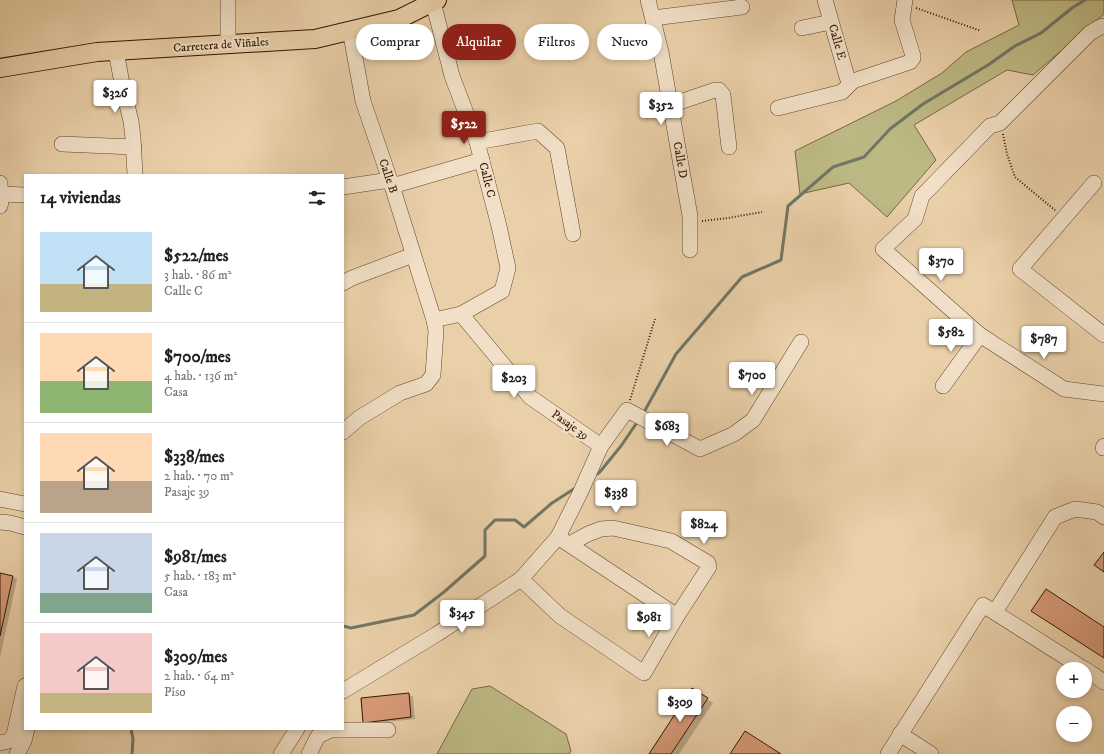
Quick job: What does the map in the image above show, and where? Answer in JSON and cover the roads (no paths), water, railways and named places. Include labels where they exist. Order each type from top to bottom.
[{"type":"main road","name":"Carretera de Viñales","points":[[0,68],[97,52],[315,39],[399,19],[435,1]]},
{"type":"street","points":[[228,0],[228,44]]},
{"type":"street","name":"Calle D","points":[[648,0],[661,52],[690,216],[690,250]]},
{"type":"street","name":"Calle E","points":[[825,0],[846,77],[853,81]]},
{"type":"street","name":"Calle C","points":[[435,1],[452,76],[477,142],[482,160],[508,268],[502,291],[462,314]]},
{"type":"street","points":[[778,108],[842,92],[853,81],[910,62],[913,58],[902,20],[905,2]]},
{"type":"street","points":[[653,18],[742,7]]},
{"type":"street","points":[[802,28],[831,22]]},
{"type":"street","points":[[1104,27],[1102,26],[1090,33],[1000,123],[990,126],[922,196],[915,219],[883,249],[980,335],[1064,389],[1104,394]]},
{"type":"street","name":"Calle B","points":[[344,431],[359,418],[400,393],[426,384],[433,375],[436,331],[434,320],[391,183],[363,101],[350,30]]},
{"type":"street","points":[[116,51],[131,121],[135,174]]},
{"type":"street","points":[[671,105],[719,90],[723,95],[729,147]]},
{"type":"street","points":[[477,142],[538,131],[557,148],[573,234]]},
{"type":"street","points":[[62,144],[134,147]]},
{"type":"street","points":[[344,187],[391,183],[482,160]]},
{"type":"street","points":[[1094,184],[1020,269],[1104,335]]},
{"type":"street","points":[[0,195],[24,195]]},
{"type":"street","points":[[344,282],[413,255]]},
{"type":"street","points":[[434,320],[462,314]]},
{"type":"street","name":"Pasaje 39","points":[[462,314],[530,397],[601,446]]},
{"type":"street","points":[[943,386],[980,335]]},
{"type":"street","points":[[344,690],[437,634],[521,579],[558,538],[601,446],[638,416],[700,449],[734,434],[753,420],[801,342]]},
{"type":"street","points":[[0,499],[24,504]]},
{"type":"street","points":[[995,612],[1055,517],[1075,509],[1097,512],[1104,517]]},
{"type":"street","points":[[0,522],[24,527]]},
{"type":"street","points":[[521,579],[560,616],[644,673],[677,616],[709,567],[708,563],[671,541],[613,528],[588,534],[571,545]]},
{"type":"street","points":[[558,538],[571,545],[677,616]]},
{"type":"street","points":[[888,754],[984,605],[1074,662]]},
{"type":"street","points":[[1092,674],[1104,682]]},
{"type":"street","points":[[0,743],[9,741],[14,735],[24,690]]},
{"type":"street","points":[[17,754],[24,741],[27,730]]},
{"type":"street","points":[[281,754],[296,730]]},
{"type":"street","points":[[309,754],[318,736],[331,730],[388,730]]},
{"type":"street","points":[[900,734],[931,754]]},
{"type":"waterway","points":[[643,414],[676,354],[742,277],[781,260],[788,206],[833,167],[864,157],[890,129],[923,104],[988,65],[1015,46],[1041,33],[1072,8],[1085,0]]},
{"type":"waterway","points":[[595,475],[599,473],[621,446],[638,421]]},
{"type":"waterway","points":[[344,626],[351,628],[414,615],[444,592],[485,556],[485,530],[495,520],[515,520],[524,527],[552,503],[577,487]]},
{"type":"waterway","points":[[131,730],[133,739],[132,754]]}]
